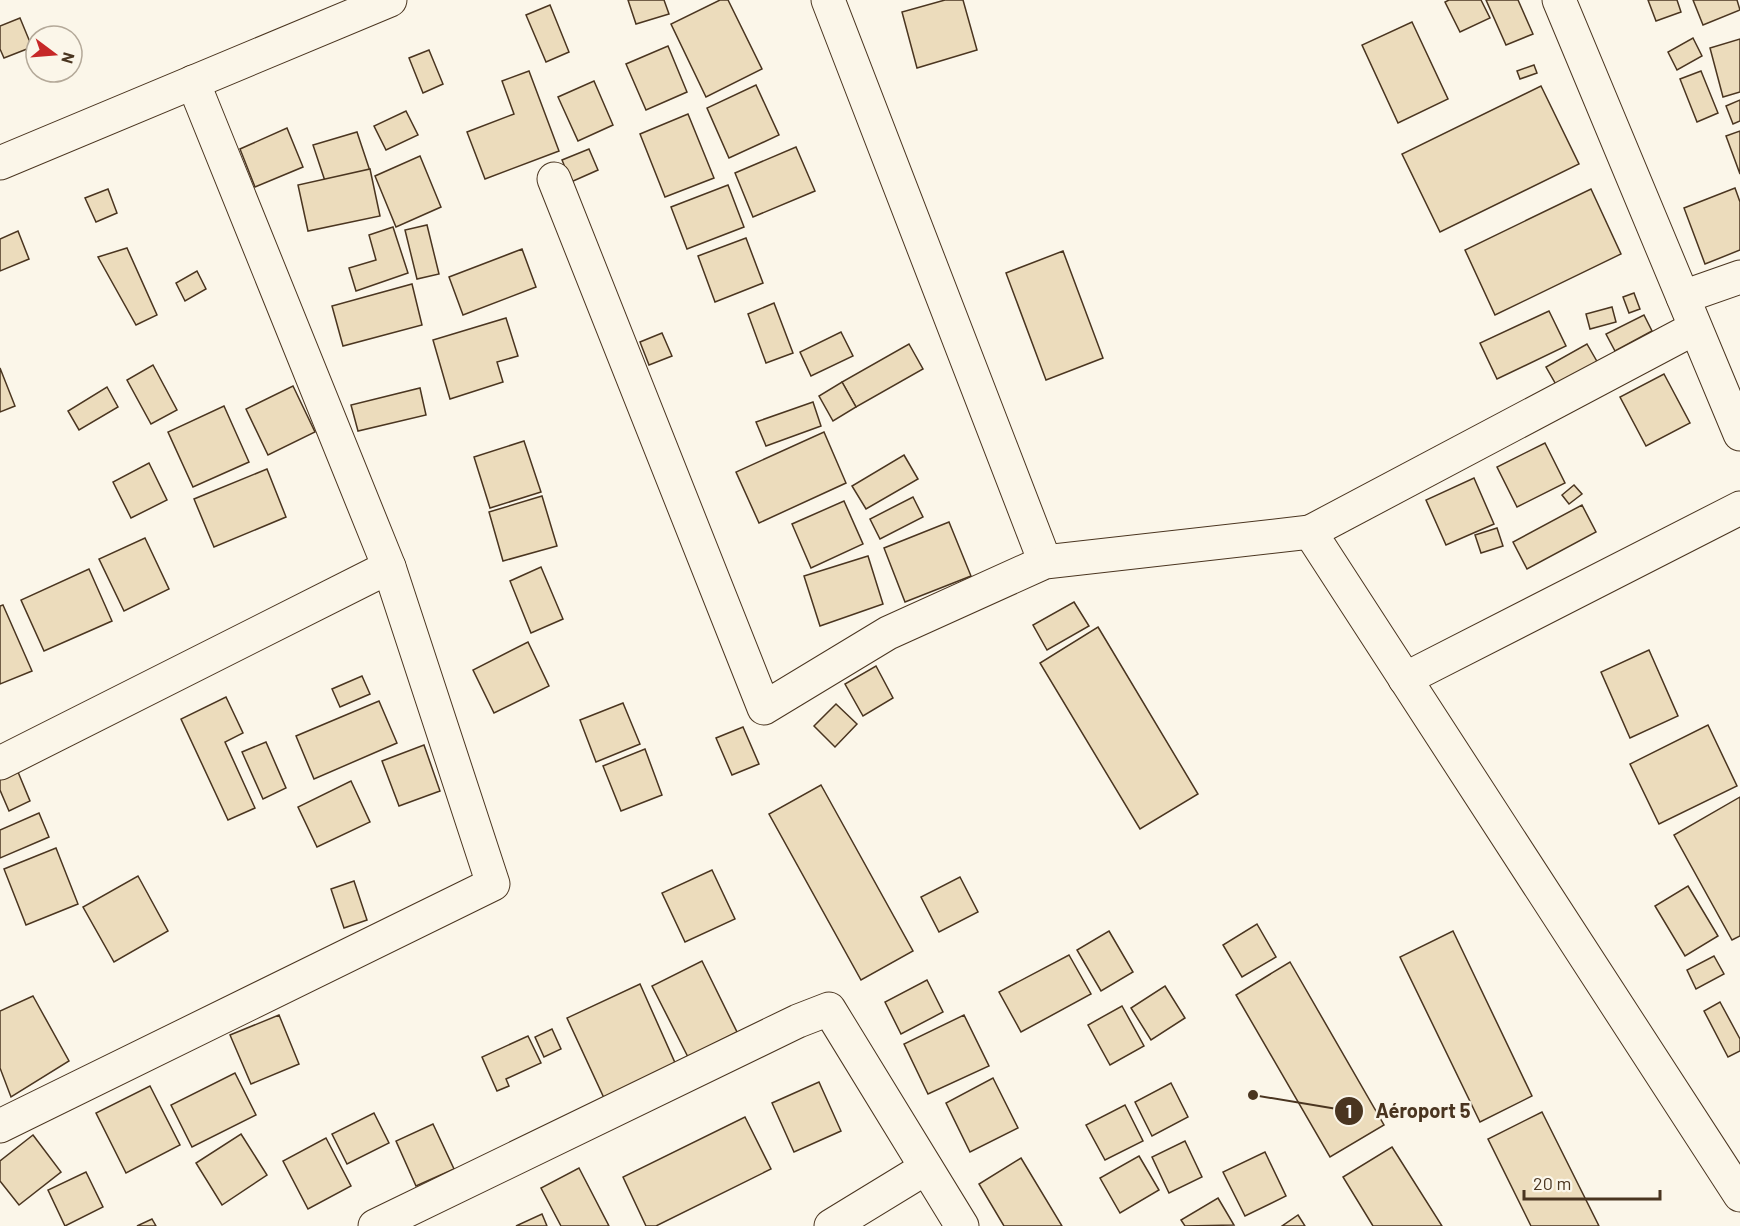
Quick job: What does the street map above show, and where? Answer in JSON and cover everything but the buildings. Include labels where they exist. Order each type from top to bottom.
[{"type":"street","points":[[0,163],[390,0]]},
{"type":"street","points":[[828,0],[1045,562]]},
{"type":"street","points":[[1559,0],[1740,434]]},
{"type":"street","points":[[0,1126],[493,884],[389,567],[193,82]]},
{"type":"street","points":[[554,179],[764,708],[888,633],[1045,562],[1310,532],[1695,328]]},
{"type":"street","points":[[1683,297],[1740,277]]},
{"type":"street","points":[[1405,679],[1740,508]]},
{"type":"street","points":[[1310,532],[1740,1195]]},
{"type":"street","points":[[0,763],[389,567]]},
{"type":"street","points":[[375,1226],[798,1021],[828,1009],[962,1226]]},
{"type":"street","points":[[831,1226],[926,1168]]},
{"type":"place","name":"Aéroport 5","points":[[1253,1095]]}]
